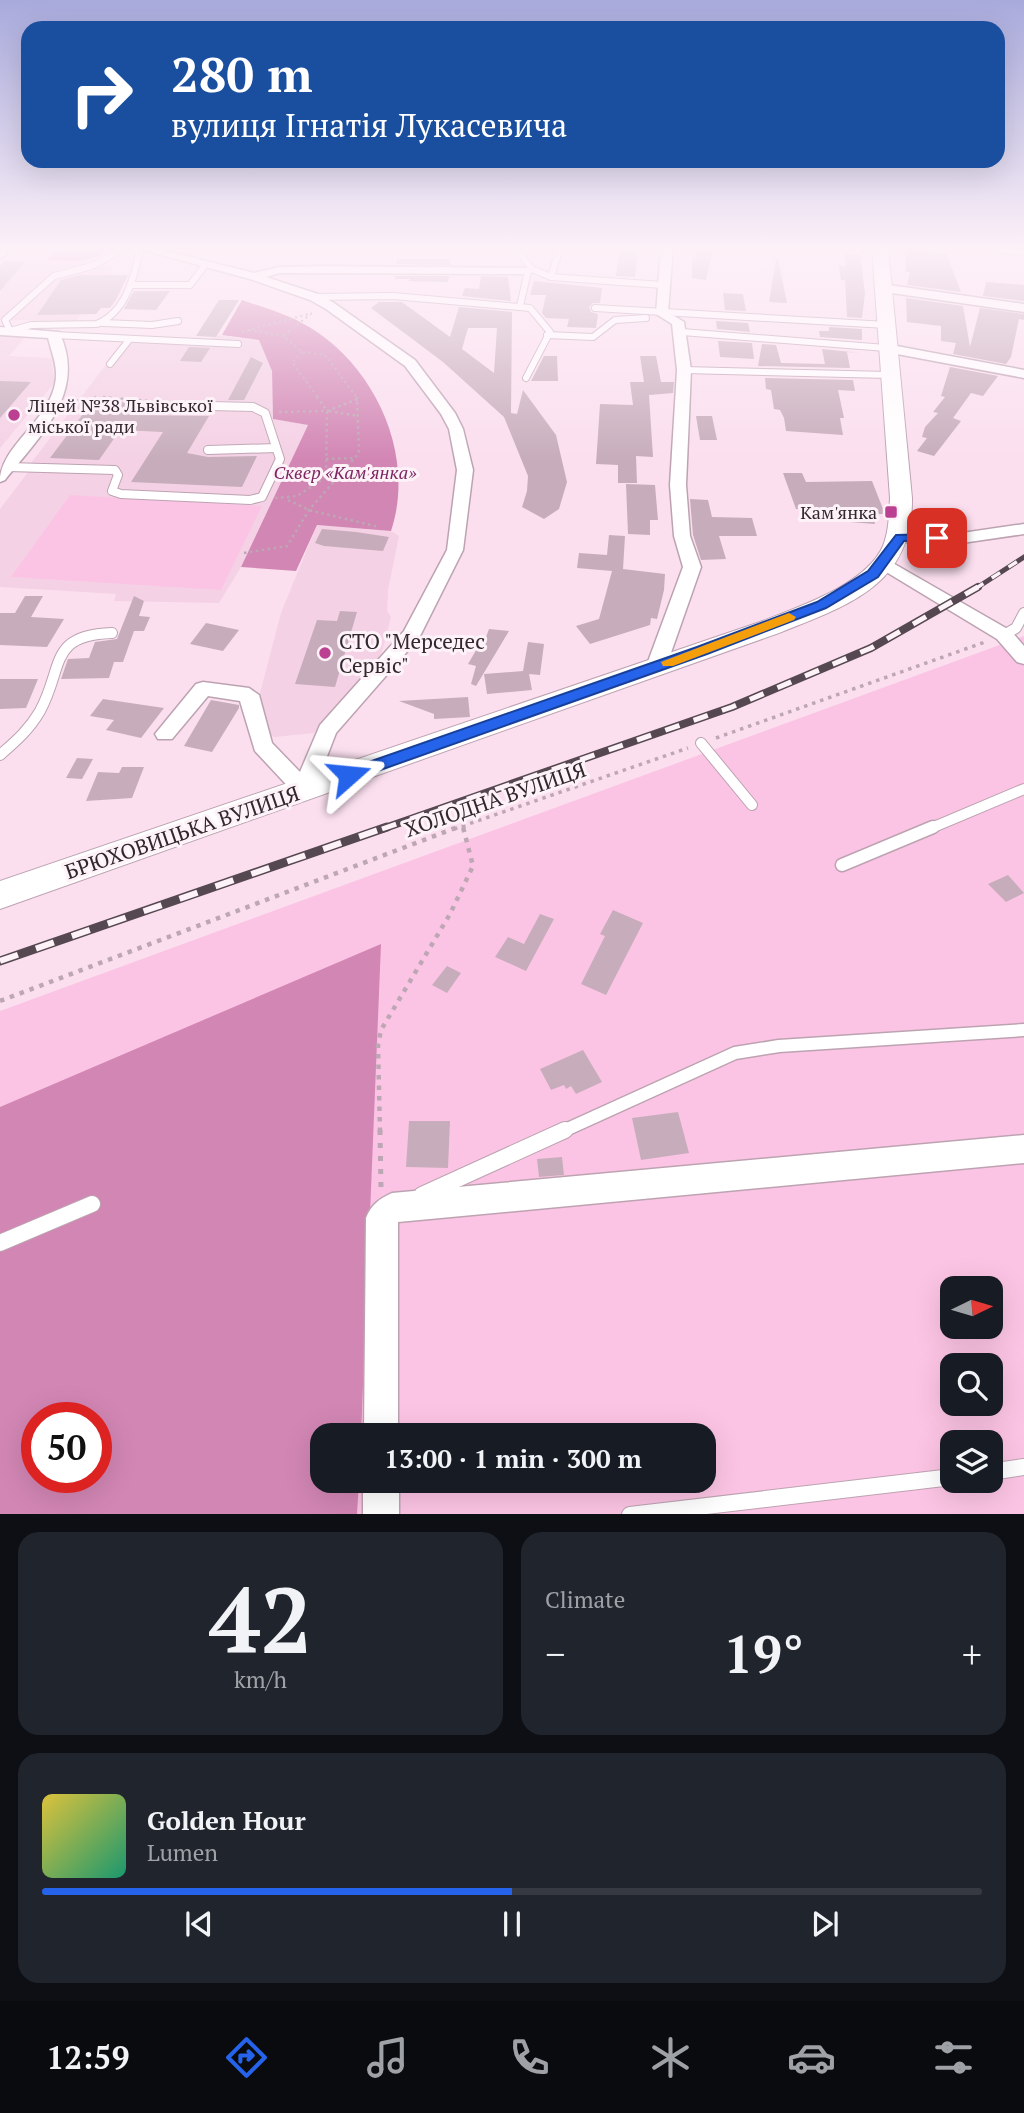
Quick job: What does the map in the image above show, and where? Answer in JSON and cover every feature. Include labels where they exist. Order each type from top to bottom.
[{"type":"main road","points":[[885,319],[901,498],[901,537]]},
{"type":"main road","name":"БРЮХОВИЦЬКА ВУЛИЦЯ","points":[[0,895],[656,667],[822,605],[860,584],[884,563],[901,537]]},
{"type":"street","points":[[165,734],[203,689],[248,695],[262,747],[304,789],[327,730],[412,634],[455,550],[465,470],[456,429],[448,413],[410,363],[352,319]]},
{"type":"street","points":[[656,667],[692,567],[682,537],[678,485],[684,370],[682,332],[678,322],[671,319]]},
{"type":"street","points":[[4,472],[53,407],[63,376],[54,335],[5,331]]},
{"type":"street","points":[[886,336],[1024,374]]},
{"type":"street","points":[[901,537],[972,537],[1024,529]]},
{"type":"street","points":[[884,563],[1004,635],[1024,658]]},
{"type":"street","points":[[381,1423],[387,1213],[1024,1149]]},
{"type":"street","points":[[381,1493],[381,1514]]},
{"type":"lane","points":[[103,323],[107,319]]},
{"type":"lane","points":[[526,378],[547,335],[547,327],[540,319]]},
{"type":"lane","points":[[547,335],[594,338],[606,333],[614,320],[627,319]]},
{"type":"lane","points":[[769,319],[886,336]]},
{"type":"lane","points":[[5,331],[31,325],[152,325],[178,321]]},
{"type":"lane","points":[[682,332],[886,336]]},
{"type":"lane","points":[[54,335],[238,344]]},
{"type":"lane","points":[[110,364],[129,340]]},
{"type":"lane","points":[[684,370],[889,375]]},
{"type":"lane","points":[[4,472],[115,470],[118,475],[112,491],[121,494],[250,500],[262,497],[280,459],[264,412],[253,407],[211,406]]},
{"type":"lane","points":[[208,450],[276,448]]},
{"type":"lane","points":[[1004,635],[1016,628],[1024,613]]},
{"type":"lane","points":[[0,755],[26,733],[41,709],[65,647],[86,634],[112,633]]},
{"type":"lane","points":[[701,743],[752,805]]},
{"type":"lane","points":[[842,865],[1024,789]]},
{"type":"lane","points":[[387,1213],[735,1053],[779,1045],[1024,1030]]},
{"type":"lane","points":[[0,1243],[92,1204]]},
{"type":"lane","points":[[1003,1470],[1024,1468]]},
{"type":"lane","points":[[630,1514],[738,1504],[940,1479]]},
{"type":"path","points":[[236,333],[281,319]]},
{"type":"path","points":[[284,336],[302,319]]},
{"type":"path","points":[[244,553],[287,546],[309,510],[359,453],[358,399],[325,355],[302,352],[284,336],[249,330]]},
{"type":"path","points":[[302,352],[292,362],[327,411],[326,477]]},
{"type":"path","points":[[53,407],[98,397],[211,406]]},
{"type":"path","points":[[327,411],[358,399]]},
{"type":"path","points":[[264,412],[327,411],[358,416]]},
{"type":"path","points":[[326,459],[355,458]]},
{"type":"path","points":[[286,499],[304,493],[326,477],[336,479]]},
{"type":"path","points":[[262,497],[286,499],[309,510],[379,527]]},
{"type":"path","name":"ХОЛОДНА ВУЛИЦЯ","points":[[0,1001],[463,825],[1004,635]]},
{"type":"path","points":[[387,1213],[378,1045],[390,1012],[450,914],[473,866],[463,825]]},
{"type":"shaded area","points":[[0,319],[78,319],[76,321]]},
{"type":"shaded area","name":"Ліцей №38 Львівської міської ради","points":[[0,334],[27,335],[9,356],[51,358],[55,382],[0,448]]},
{"type":"shaded area","points":[[214,335],[259,340],[272,371],[273,419],[308,425],[241,567],[219,603],[114,601],[116,594],[0,587],[0,509],[29,471],[28,467],[127,337],[209,341]]},
{"type":"shaded area","points":[[70,495],[262,506],[221,590],[11,577]]},
{"type":"shaded area","points":[[317,525],[391,531],[399,536],[388,590],[387,611],[391,617],[379,663],[314,733],[275,737],[268,735],[259,697],[281,613]]},
{"type":"shaded area","points":[[1024,636],[1024,1514],[0,1514],[0,1011]]},
{"type":"green space","name":"Сквер «Кам'янка»","points":[[231,319],[292,319],[317,332],[339,350],[358,371],[374,394],[394,447],[398,475],[397,504],[391,531],[317,525],[296,571],[241,567],[308,425],[273,419],[272,371],[259,340],[222,335]]},
{"type":"green space","points":[[381,944],[361,1423],[310,1423],[310,1493],[358,1493],[357,1514],[0,1514],[0,1107]]},
{"type":"building","points":[[207,319],[227,319],[216,337],[196,336]]},
{"type":"building","points":[[385,319],[425,319],[450,337],[456,319],[512,319],[511,413],[517,414],[523,390],[556,435],[567,482],[559,509],[544,519],[522,507],[528,476],[504,417],[443,362]],"holes":[[[468,328],[497,328],[494,373],[462,349]]]},
{"type":"building","points":[[561,319],[597,319],[596,328],[567,327],[569,319]]},
{"type":"building","points":[[907,319],[965,319],[970,347],[977,319],[1024,319],[1019,319],[1011,357],[1006,364],[953,354],[956,343],[941,341],[941,326],[907,322]]},
{"type":"building","points":[[716,321],[748,323],[750,332],[717,329]]},
{"type":"building","points":[[829,327],[862,329],[862,340],[820,337],[819,331],[829,331]]},
{"type":"building","points":[[718,341],[752,343],[754,359],[720,357]]},
{"type":"building","points":[[762,344],[776,345],[781,363],[825,364],[822,349],[861,353],[847,352],[850,368],[758,366]]},
{"type":"building","points":[[189,347],[210,348],[201,362],[180,361]]},
{"type":"building","points":[[544,356],[557,356],[558,381],[531,381]]},
{"type":"building","points":[[640,356],[656,356],[661,382],[674,382],[673,393],[649,395],[653,457],[636,456],[637,483],[618,483],[618,465],[596,464],[600,404],[633,405],[630,382],[644,382]]},
{"type":"building","points":[[251,357],[263,363],[244,400],[228,400]]},
{"type":"building","points":[[950,367],[998,376],[983,396],[971,393],[953,418],[961,421],[934,456],[917,451],[927,438],[922,437],[925,427],[938,413],[933,412],[945,397],[941,396]]},
{"type":"building","points":[[765,378],[853,380],[855,391],[838,390],[844,418],[840,418],[843,435],[786,431],[780,410],[774,409],[771,390],[766,389]]},
{"type":"building","points":[[0,381],[31,382],[0,418]]},
{"type":"building","points":[[99,401],[139,403],[130,415],[209,416],[187,453],[208,457],[257,456],[242,487],[131,482],[163,432],[120,430],[99,460],[50,458],[83,414],[89,414]]},
{"type":"building","points":[[696,416],[712,416],[717,440],[700,440]]},
{"type":"building","points":[[783,473],[802,473],[806,482],[872,481],[885,514],[873,514],[875,524],[850,522],[847,509],[796,509]]},
{"type":"building","points":[[626,484],[655,485],[658,520],[650,520],[650,535],[628,534]]},
{"type":"building","points":[[690,499],[708,500],[712,517],[752,518],[757,536],[719,536],[726,559],[701,560],[693,535]]},
{"type":"building","points":[[322,529],[389,537],[383,551],[324,546],[315,543]]},
{"type":"building","points":[[609,535],[625,536],[623,569],[665,574],[664,590],[657,619],[651,618],[650,625],[590,644],[576,626],[599,619],[612,571],[577,568],[579,553],[607,555]]},
{"type":"building","points":[[25,596],[43,596],[31,617],[64,619],[47,647],[0,645],[0,613],[15,613]]},
{"type":"building","points":[[134,596],[144,601],[139,616],[150,617],[144,631],[134,631],[123,662],[114,662],[109,678],[61,679],[68,659],[89,658],[95,642],[117,639]]},
{"type":"building","name":"СТО \"Мерседес Сервіс\"","points":[[340,611],[357,612],[335,687],[295,684],[317,620],[337,621]]},
{"type":"building","points":[[206,623],[239,630],[223,651],[190,644]]},
{"type":"building","points":[[489,629],[509,631],[476,686],[471,684],[476,666],[468,664],[478,647],[482,648]]},
{"type":"building","points":[[528,642],[544,644],[540,675],[529,674],[532,690],[487,694],[484,674],[523,671]]},
{"type":"building","points":[[0,679],[38,679],[26,708],[0,709]]},
{"type":"building","points":[[468,697],[470,717],[434,719],[434,714],[399,701]]},
{"type":"building","points":[[103,699],[164,708],[141,738],[106,730],[114,720],[90,716]]},
{"type":"building","points":[[211,700],[239,705],[239,708],[212,752],[184,746]]},
{"type":"building","points":[[77,758],[93,759],[82,779],[66,778]]},
{"type":"building","points":[[122,767],[144,767],[132,798],[86,801],[98,772],[119,773]]},
{"type":"building","points":[[1008,875],[1024,893],[1006,902],[988,884]]},
{"type":"building","points":[[613,910],[643,923],[606,995],[581,984],[605,936],[600,934]]},
{"type":"building","points":[[540,914],[554,919],[526,971],[495,957],[508,937],[524,944]]},
{"type":"building","points":[[447,966],[461,973],[447,993],[432,985]]},
{"type":"building","points":[[583,1050],[602,1082],[576,1094],[571,1086],[566,1089],[564,1085],[551,1090],[540,1069]]},
{"type":"building","points":[[678,1112],[689,1153],[641,1160],[632,1118]]},
{"type":"building","points":[[409,1121],[450,1121],[448,1168],[406,1167]]},
{"type":"building","points":[[562,1157],[564,1175],[539,1177],[537,1159]]},
{"type":"railway","points":[[975,589],[1024,557]]},
{"type":"railway","points":[[382,829],[732,707],[871,648],[978,587]]},
{"type":"railway","points":[[0,961],[387,827]]},
{"type":"slow traffic","points":[[668,662],[789,617]]},
{"type":"place","name":"Ліцей №38 Львівської міської ради","points":[[14,415]]},
{"type":"place","name":"Кам'янка","points":[[891,512]]},
{"type":"place","name":"СТО \"Мерседес Сервіс\"","points":[[325,653]]},
{"type":"route","points":[[349,775],[617,681],[822,605],[873,574],[884,563],[901,537],[937,538]]}]
